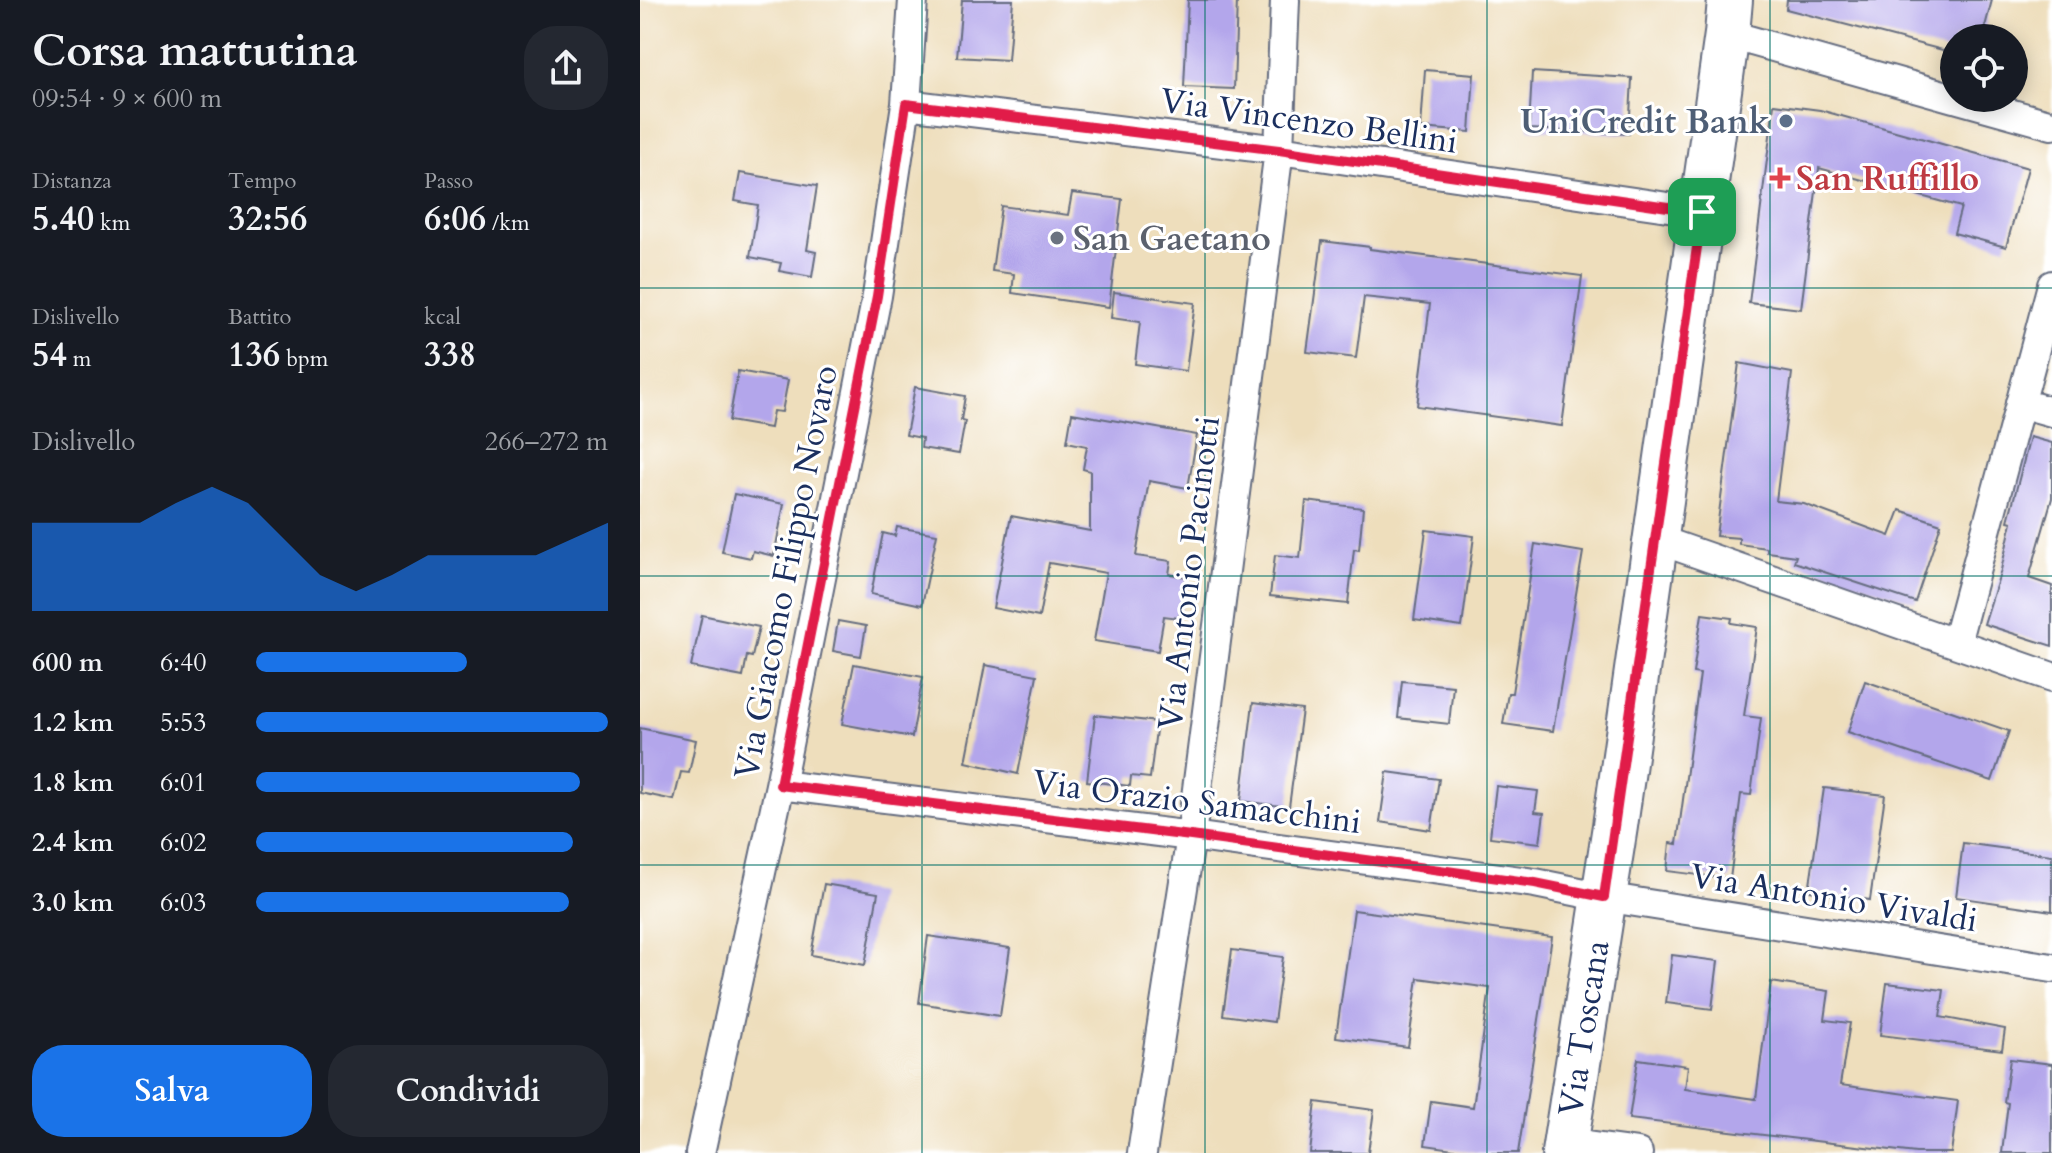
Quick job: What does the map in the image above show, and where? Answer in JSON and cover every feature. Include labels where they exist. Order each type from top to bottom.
[{"type":"main road","name":"Via Toscana","points":[[1564,1148],[1656,539],[1728,17]]},
{"type":"street","name":"Via Giacomo Filippo Novaro","points":[[700,1153],[780,785],[877,296],[906,104],[913,0]]},
{"type":"street","name":"Via Antonio Pacinotti","points":[[1142,1153],[1191,836],[1279,150],[1285,0]]},
{"type":"street","points":[[1728,17],[1940,93]]},
{"type":"street","name":"Via Vincenzo Bellini","points":[[906,104],[1279,150],[1702,212]]},
{"type":"street","points":[[2005,112],[2052,125]]},
{"type":"street","points":[[1956,643],[2052,285]]},
{"type":"street","points":[[2020,403],[2052,412]]},
{"type":"street","points":[[1656,539],[2052,677]]},
{"type":"street","name":"Via Orazio Samacchini","points":[[780,785],[1191,836],[1535,883],[1604,897]]},
{"type":"street","name":"Via Antonio Vivaldi","points":[[1604,897],[2052,968]]},
{"type":"street","points":[[1564,1148],[1638,1153]]},
{"type":"building","points":[[962,0],[1013,0],[1008,60],[957,57]]},
{"type":"building","points":[[1188,0],[1237,0],[1234,89],[1184,87]]},
{"type":"building","points":[[1787,0],[1992,0],[1986,24],[1940,24],[1940,49],[1786,9]]},
{"type":"building","points":[[1425,70],[1474,74],[1470,132],[1421,128]]},
{"type":"building","points":[[1532,72],[1632,78],[1629,134],[1529,129]]},
{"type":"building","points":[[1774,104],[1820,110],[2028,168],[2006,247],[1954,233],[1961,207],[1819,168],[1801,309],[1749,303]]},
{"type":"building","points":[[740,173],[817,186],[807,250],[816,252],[812,277],[779,271],[781,263],[750,257],[758,205],[735,201]]},
{"type":"building","name":"San Gaetano","points":[[1072,193],[1122,199],[1109,307],[1012,293],[1014,274],[992,271],[1001,206],[1068,215]]},
{"type":"building","points":[[1322,241],[1582,276],[1562,426],[1417,406],[1430,304],[1364,297],[1356,358],[1307,352]]},
{"type":"building","points":[[1114,292],[1195,303],[1186,371],[1135,364],[1140,322],[1111,318]]},
{"type":"building","points":[[1739,363],[1792,373],[1776,501],[1804,504],[1890,536],[1900,510],[1941,524],[1915,602],[1794,562],[1796,556],[1739,544],[1739,538],[1716,536]]},
{"type":"building","points":[[738,371],[788,380],[782,412],[773,411],[770,428],[729,421]]},
{"type":"building","points":[[915,387],[965,396],[961,420],[965,421],[959,454],[921,448],[922,438],[906,435]]},
{"type":"building","points":[[1072,413],[1197,435],[1188,488],[1149,481],[1136,556],[1171,561],[1169,574],[1187,577],[1179,618],[1164,616],[1158,651],[1094,641],[1106,573],[1049,563],[1039,617],[993,608],[1011,516],[1090,531],[1090,471],[1083,469],[1087,446],[1067,442]]},
{"type":"building","points":[[2030,437],[2052,443],[2052,498],[2029,578],[2052,586],[2052,646],[1984,624],[2001,570],[2012,522],[2008,521]]},
{"type":"building","points":[[734,494],[784,504],[774,556],[753,551],[751,558],[722,552]]},
{"type":"building","points":[[1306,501],[1363,508],[1359,550],[1354,549],[1348,604],[1270,596],[1275,555],[1300,558]]},
{"type":"building","points":[[897,527],[937,534],[922,605],[871,594],[883,533],[895,536]]},
{"type":"building","points":[[1426,530],[1474,536],[1462,627],[1414,620]]},
{"type":"building","points":[[1535,544],[1583,552],[1553,731],[1503,724],[1508,693],[1512,693]]},
{"type":"building","points":[[1702,614],[1732,618],[1731,623],[1757,627],[1744,716],[1761,718],[1751,795],[1741,794],[1730,879],[1667,871],[1670,843],[1677,844],[1700,674],[1693,673]]},
{"type":"building","points":[[702,615],[759,627],[752,657],[747,656],[743,677],[691,667]]},
{"type":"building","points":[[838,621],[866,626],[861,656],[833,651]]},
{"type":"building","points":[[854,664],[923,677],[912,737],[842,724]]},
{"type":"building","points":[[985,665],[1037,675],[1018,774],[966,762]]},
{"type":"building","points":[[1402,681],[1453,686],[1449,724],[1398,718]]},
{"type":"building","points":[[1865,681],[2009,731],[1992,781],[1848,732]]},
{"type":"building","points":[[1253,703],[1302,710],[1289,807],[1241,801]]},
{"type":"building","points":[[1095,715],[1157,722],[1150,778],[1131,776],[1130,786],[1087,781]]},
{"type":"building","points":[[640,728],[696,740],[689,773],[681,772],[674,800],[640,793]]},
{"type":"building","points":[[1387,772],[1439,779],[1431,830],[1380,822]]},
{"type":"building","points":[[1496,786],[1538,791],[1535,812],[1544,813],[1540,843],[1490,837]]},
{"type":"building","points":[[1824,788],[1885,795],[1870,900],[1809,891]]},
{"type":"building","points":[[1963,843],[2052,855],[2052,911],[1956,897]]},
{"type":"building","points":[[824,884],[878,893],[865,965],[811,955]]},
{"type":"building","points":[[1354,910],[1552,937],[1518,1153],[1482,1153],[1425,1145],[1431,1101],[1473,1107],[1490,988],[1418,978],[1408,1047],[1336,1037]]},
{"type":"building","points":[[928,936],[1010,948],[1000,1016],[919,1003]]},
{"type":"building","points":[[1232,950],[1283,957],[1274,1022],[1223,1015]]},
{"type":"building","points":[[1672,955],[1718,961],[1712,1009],[1666,1003]]},
{"type":"building","points":[[1771,982],[1829,991],[1825,1020],[1850,1023],[1840,1085],[1958,1101],[1951,1153],[1916,1153],[1629,1119],[1638,1059],[1688,1066],[1685,1089],[1756,1099]]},
{"type":"building","points":[[1887,983],[1944,990],[1940,1017],[2005,1029],[2002,1050],[1880,1035]]},
{"type":"building","points":[[2010,1059],[2052,1064],[2052,1153],[2002,1153]]},
{"type":"building","points":[[1316,1102],[1374,1110],[1368,1153],[1310,1153]]},
{"type":"place","name":"UniCredit Bank","points":[[1786,121]]},
{"type":"place","name":"San Ruffillo","points":[[1780,178]]},
{"type":"place","name":"San Gaetano","points":[[1057,238]]},
{"type":"route","points":[[906,104],[1279,150],[1702,212],[1604,897],[1535,883],[1191,836],[780,785],[877,296],[906,104]]}]
